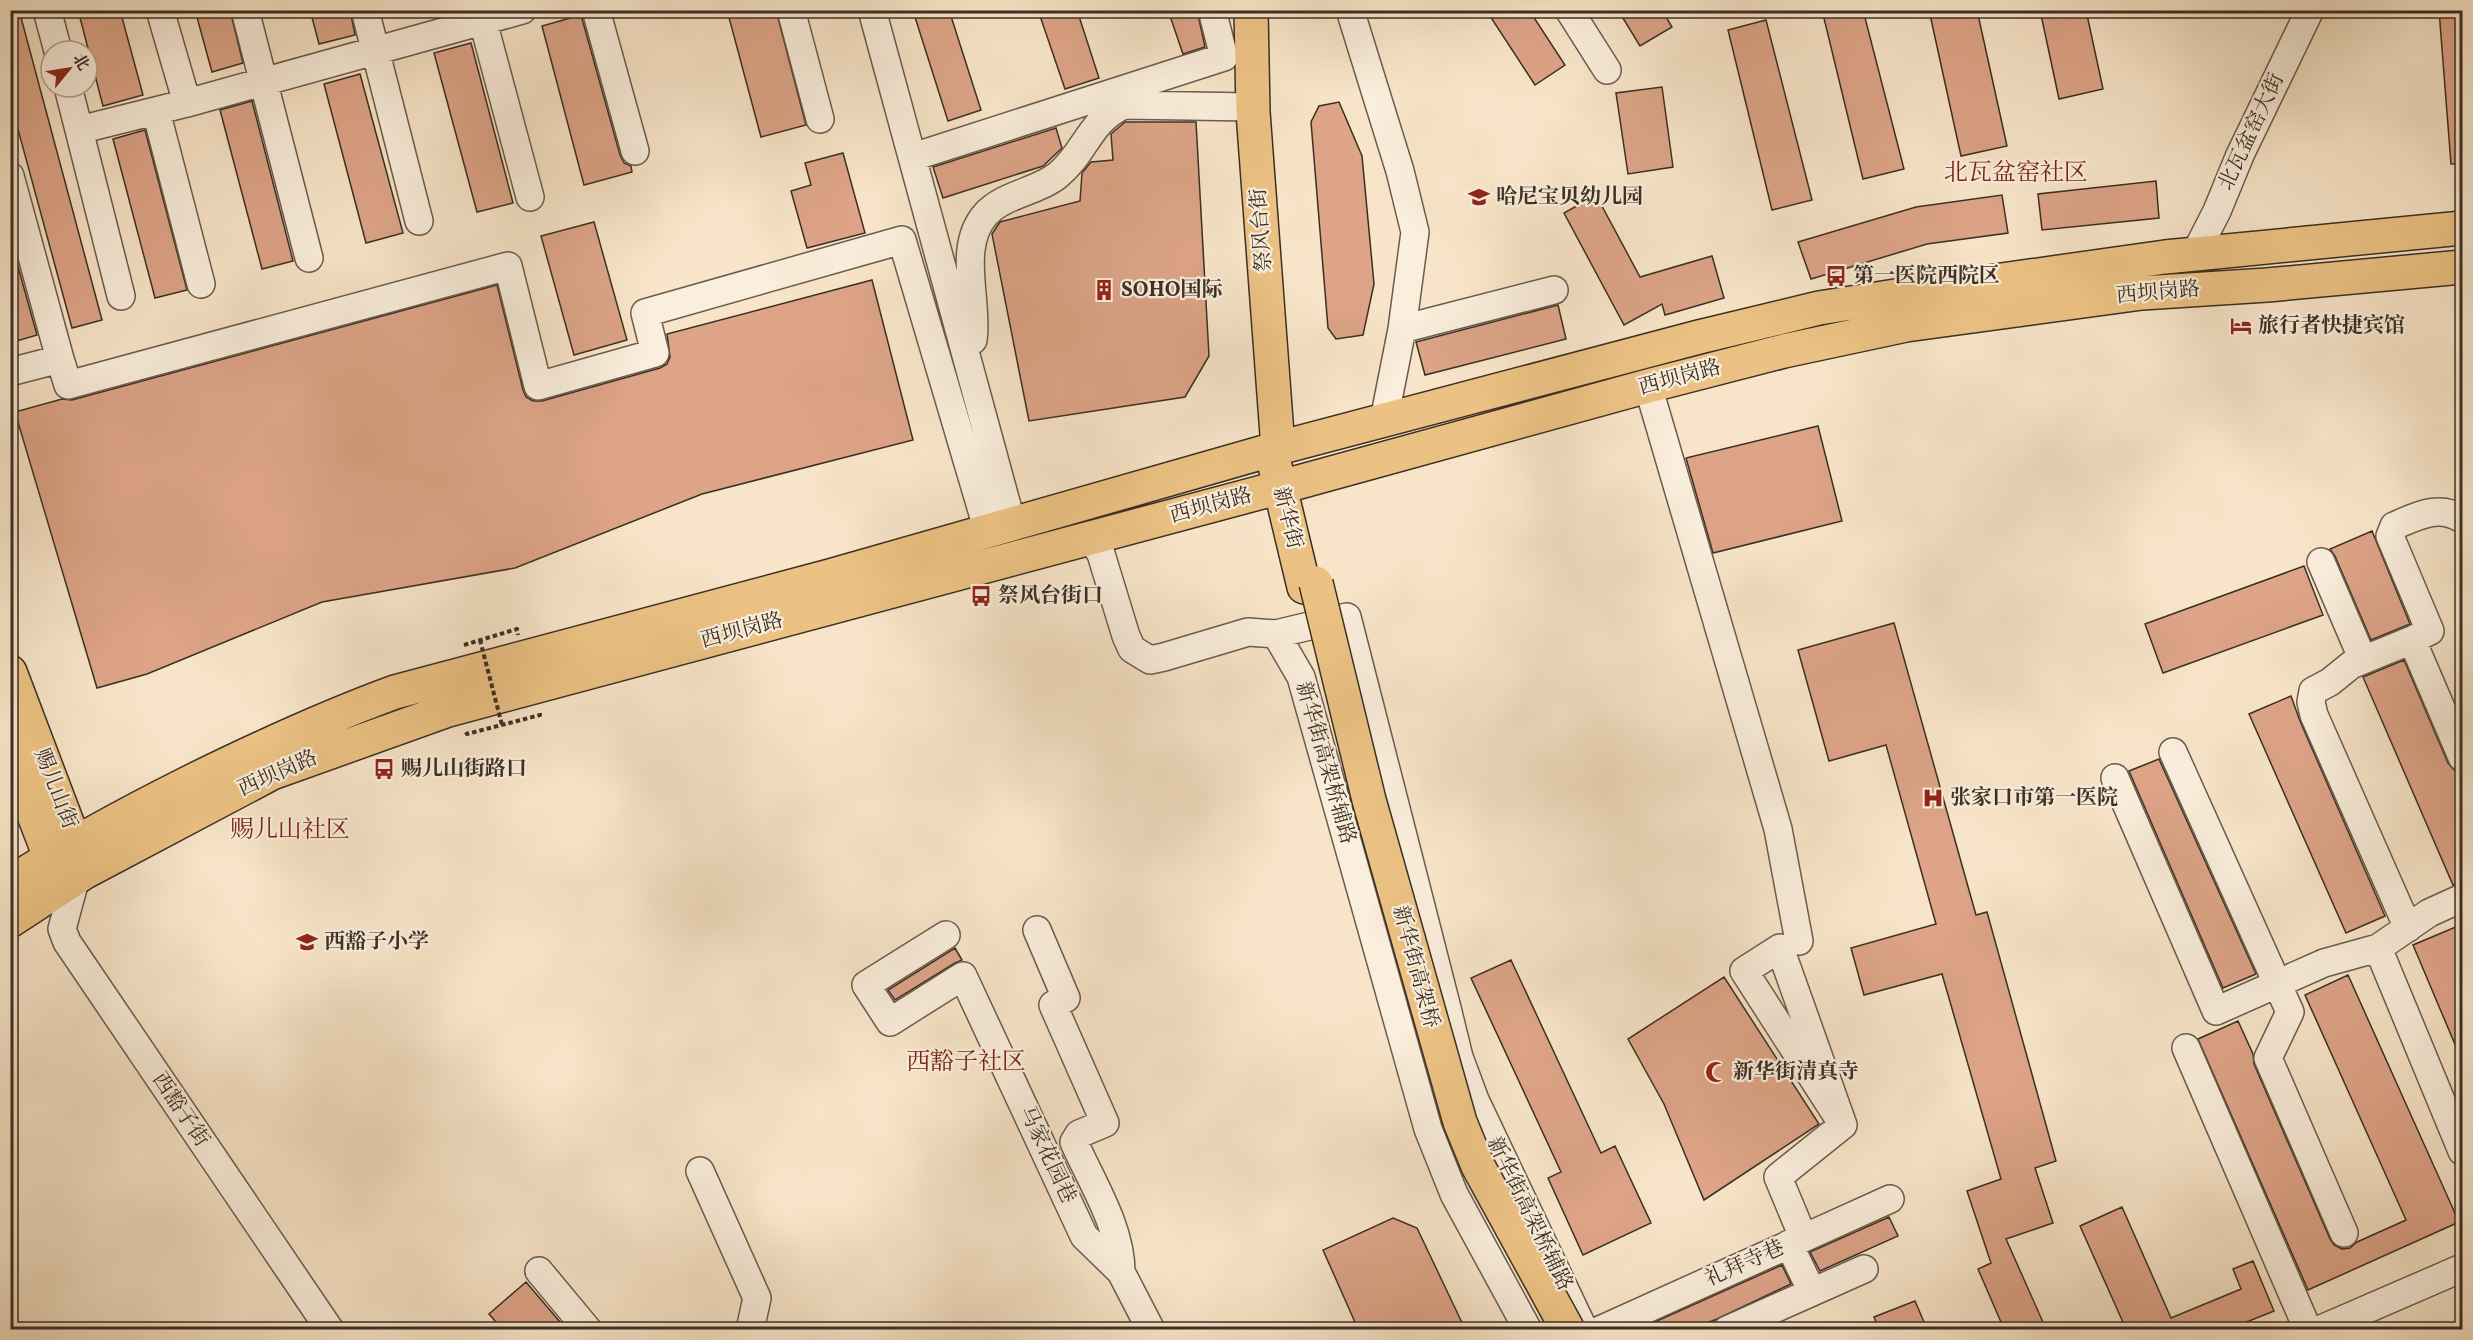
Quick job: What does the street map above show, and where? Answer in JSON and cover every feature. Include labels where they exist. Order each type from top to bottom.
[{"type":"main road","name":"祭风台街","points":[[1251,10],[1253,107],[1277,448]]},
{"type":"main road","name":"西坝岗路","points":[[10,883],[62,849],[258,748],[337,713],[395,692],[830,576],[1277,448],[1699,337],[1819,308],[1953,286],[2195,254],[2463,228]]},
{"type":"main road","points":[[2195,254],[2201,289]]},
{"type":"main road","name":"西坝岗路","points":[[10,921],[73,880],[272,773],[448,710],[1286,486],[1648,386],[1784,351],[1906,325],[2142,293],[2463,267]]},
{"type":"main road","name":"新华街","points":[[1277,448],[1310,585]]},
{"type":"main road","name":"新华街高架桥","points":[[1310,585],[1359,806],[1449,1127],[1465,1165],[1554,1329]]},
{"type":"main road","name":"新华街高架桥","points":[[1310,585],[1460,1122],[1478,1166],[1568,1329]]},
{"type":"main road","name":"赐儿山街","points":[[10,672],[73,880]]},
{"type":"main road","name":"赐儿山街","points":[[10,753],[62,849]]},
{"type":"street","points":[[47,10],[55,39]]},
{"type":"street","points":[[160,10],[187,103]]},
{"type":"street","points":[[245,10],[309,258]]},
{"type":"street","points":[[365,10],[419,221]]},
{"type":"street","points":[[79,130],[376,51],[481,16],[522,10]]},
{"type":"street","points":[[596,10],[635,151]]},
{"type":"street","points":[[791,10],[820,119]]},
{"type":"street","points":[[872,10],[969,365],[1000,528]]},
{"type":"street","points":[[913,157],[1224,57],[1212,10]]},
{"type":"street","points":[[1569,10],[1607,70]]},
{"type":"street","name":"北瓦盆窑大街","points":[[2195,254],[2310,10]]},
{"type":"street","points":[[1355,13],[1415,232],[1402,329],[1384,420]]},
{"type":"street","points":[[481,16],[530,197]]},
{"type":"street","points":[[71,99],[121,296]]},
{"type":"street","points":[[969,365],[975,327],[969,276],[971,256],[974,237],[986,214],[1008,200],[1058,175],[1074,158],[1099,121],[1110,111],[1124,105],[1253,107]]},
{"type":"street","points":[[156,111],[201,284]]},
{"type":"street","points":[[10,176],[68,385],[508,266],[538,386],[655,353],[645,313],[902,240],[1000,528]]},
{"type":"street","points":[[1402,329],[1554,290]]},
{"type":"street","points":[[10,372],[60,359]]},
{"type":"street","points":[[1648,386],[1778,829],[1799,942]]},
{"type":"street","points":[[2408,928],[2314,715],[2311,702],[2313,691],[2330,682],[2351,665],[2430,632],[2390,536],[2394,526],[2420,514],[2445,512],[2463,519]]},
{"type":"street","points":[[1084,540],[1096,546],[1101,554],[1132,649],[1150,660],[1248,632],[1276,634]]},
{"type":"street","points":[[2321,562],[2363,660]]},
{"type":"street","name":"新华街高架桥辅路","points":[[1528,1329],[1454,1194],[1428,1129],[1301,677],[1276,634],[1347,617],[1459,1057],[1475,1100],[1584,1329]]},
{"type":"street","points":[[2412,640],[2463,757]]},
{"type":"street","points":[[2174,752],[2290,1012],[2268,1058],[2344,1233]]},
{"type":"street","points":[[2115,778],[2216,1011],[2324,963],[2378,948],[2429,913],[2462,902]]},
{"type":"street","name":"西豁子街","points":[[73,880],[62,929],[67,942],[330,1329]]},
{"type":"street","points":[[1037,930],[1066,998],[1053,1005],[1105,1124],[1079,1134],[1074,1142],[1121,1250],[1121,1272]]},
{"type":"street","name":"马家花园巷","points":[[946,935],[866,985],[890,1022],[963,976],[1084,1236],[1121,1272],[1151,1329]]},
{"type":"street","points":[[1780,948],[1788,970],[1843,1125],[1744,971],[1780,948]]},
{"type":"street","points":[[2378,948],[2463,1151]]},
{"type":"street","points":[[1399,1020],[1447,1008]]},
{"type":"street","points":[[2186,1047],[2324,1328],[2463,1268]]},
{"type":"street","points":[[1812,1292],[1778,1177],[1843,1125]]},
{"type":"street","points":[[700,1171],[757,1298],[750,1329]]},
{"type":"street","name":"礼拜寺巷","points":[[1600,1329],[1890,1199]]},
{"type":"street","points":[[1727,1329],[1864,1269]]},
{"type":"street","points":[[539,1271],[588,1329]]},
{"type":"street","points":[[2362,1329],[2463,1286]]},
{"type":"path","points":[[462,645],[517,629]]},
{"type":"path","points":[[480,640],[502,725]]},
{"type":"path","points":[[466,734],[540,715]]},
{"type":"building","points":[[10,10],[19,10],[39,85],[39,99],[43,99],[102,320],[72,328],[10,100]]},
{"type":"building","points":[[78,10],[120,10],[143,95],[103,106],[99,91],[99,39],[86,39]]},
{"type":"building","points":[[195,10],[230,10],[243,63],[212,72]]},
{"type":"building","points":[[310,10],[350,10],[355,35],[319,44]]},
{"type":"building","points":[[727,10],[776,10],[806,125],[761,137]]},
{"type":"building","points":[[926,10],[949,10],[981,110],[948,121],[914,14]]},
{"type":"building","points":[[1038,10],[1077,10],[1099,78],[1065,89]]},
{"type":"building","points":[[1168,10],[1197,10],[1205,47],[1183,54]]},
{"type":"building","points":[[1486,10],[1529,10],[1565,65],[1535,85]]},
{"type":"building","points":[[1618,10],[1662,10],[1672,27],[1640,46]]},
{"type":"building","points":[[1822,10],[1863,10],[1904,169],[1863,179]]},
{"type":"building","points":[[1929,10],[1977,10],[2007,146],[1961,156]]},
{"type":"building","points":[[2040,10],[2086,10],[2103,89],[2059,99]]},
{"type":"building","points":[[2439,10],[2463,10],[2463,164],[2451,164]]},
{"type":"building","points":[[581,15],[620,155],[624,163],[631,166],[632,172],[584,185],[542,26]]},
{"type":"building","points":[[1766,20],[1812,200],[1772,210],[1728,30]]},
{"type":"building","points":[[471,43],[513,203],[477,212],[434,53]]},
{"type":"building","points":[[360,74],[403,233],[366,243],[324,84]]},
{"type":"building","points":[[1662,87],[1673,167],[1628,174],[1616,93]]},
{"type":"building","points":[[252,101],[293,261],[262,269],[220,110]]},
{"type":"building","points":[[1339,102],[1362,156],[1374,284],[1363,335],[1336,339],[1328,328],[1311,122],[1319,106]]},
{"type":"building","name":"SOHO国际","points":[[1125,122],[1196,122],[1209,356],[1185,397],[1029,421],[992,234],[1000,222],[1080,201],[1082,173],[1091,162],[1113,160],[1111,134]]},
{"type":"building","points":[[1056,128],[1062,148],[1043,166],[943,198],[933,167]]},
{"type":"building","points":[[145,130],[187,290],[155,298],[113,139]]},
{"type":"building","points":[[843,153],[865,233],[807,248],[791,191],[811,185],[805,163]]},
{"type":"building","points":[[2156,181],[2159,218],[2042,230],[2038,194]]},
{"type":"building","points":[[1596,195],[1640,277],[1712,256],[1724,298],[1665,315],[1662,304],[1624,325],[1564,213]]},
{"type":"building","points":[[2002,195],[2008,233],[1927,244],[1811,279],[1798,242],[1916,207]]},
{"type":"building","points":[[594,222],[627,340],[574,355],[541,236]]},
{"type":"building","points":[[10,238],[37,335],[10,343]]},
{"type":"building","points":[[872,280],[913,440],[702,494],[515,568],[322,602],[147,674],[97,688],[15,412],[62,399],[72,400],[497,285],[523,390],[526,397],[533,401],[542,401],[660,368],[667,364],[670,357],[667,334]]},
{"type":"building","points":[[1558,305],[1566,339],[1425,375],[1416,342]]},
{"type":"building","points":[[1818,426],[1842,521],[1713,553],[1686,458]]},
{"type":"building","points":[[2372,531],[2410,624],[2371,640],[2330,549]]},
{"type":"building","points":[[2304,566],[2323,615],[2163,673],[2145,624]]},
{"type":"building","points":[[1894,623],[1976,915],[1987,912],[2056,1161],[2035,1168],[2053,1223],[2006,1239],[2046,1329],[2004,1329],[1978,1269],[1991,1263],[1967,1191],[2001,1179],[1942,974],[1864,995],[1851,948],[1936,924],[1886,745],[1829,761],[1798,650]]},
{"type":"building","points":[[2404,660],[2448,763],[2455,771],[2463,788],[2463,882],[2453,885],[2363,677]]},
{"type":"building","points":[[2291,696],[2385,916],[2346,933],[2249,714]]},
{"type":"building","points":[[2159,759],[2256,974],[2223,988],[2129,771]]},
{"type":"building","points":[[2458,926],[2462,937],[2462,1061],[2413,945]]},
{"type":"building","points":[[955,948],[962,960],[895,1000],[888,990]]},
{"type":"building","points":[[1511,960],[1601,1153],[1615,1146],[1651,1223],[1583,1255],[1548,1178],[1561,1172],[1471,978]]},
{"type":"building","points":[[2348,975],[2459,1222],[2308,1290],[2198,1039],[2238,1021],[2253,1054],[2254,1064],[2330,1239],[2334,1245],[2342,1249],[2350,1248],[2357,1242],[2406,1220],[2305,995]]},
{"type":"building","name":"新华街清真寺","points":[[1724,977],[1819,1124],[1704,1200],[1664,1104],[1628,1039]]},
{"type":"building","points":[[2122,1207],[2171,1318],[2241,1289],[2233,1269],[2253,1261],[2274,1311],[2229,1329],[2126,1329],[2080,1226]]},
{"type":"building","points":[[1889,1217],[1898,1236],[1820,1271],[1810,1252]]},
{"type":"building","points":[[1393,1218],[1417,1228],[1465,1329],[1358,1329],[1323,1250]]},
{"type":"building","points":[[1782,1265],[1791,1284],[1717,1319],[1692,1329],[1639,1329]]},
{"type":"building","points":[[526,1282],[566,1329],[502,1329],[489,1314]]},
{"type":"building","points":[[1915,1301],[1927,1329],[1879,1329],[1874,1317]]},
{"type":"place","name":"哈尼宝贝幼儿园","points":[[1479,197]]},
{"type":"place","name":"第一医院西院区","points":[[1836,276]]},
{"type":"place","name":"SOHO国际","points":[[1104,290]]},
{"type":"place","name":"旅行者快捷宾馆","points":[[2241,326]]},
{"type":"place","name":"祭风台街口","points":[[981,596]]},
{"type":"place","name":"赐儿山街路口","points":[[384,769]]},
{"type":"place","name":"张家口市第一医院","points":[[1933,798]]},
{"type":"place","name":"西豁子小学","points":[[307,942]]},
{"type":"place","name":"新华街清真寺","points":[[1716,1072]]},
{"type":"district","name":"北瓦盆窑社区","points":[[2016,174]]},
{"type":"district","name":"赐儿山社区","points":[[290,831]]},
{"type":"district","name":"西豁子社区","points":[[966,1063]]}]
